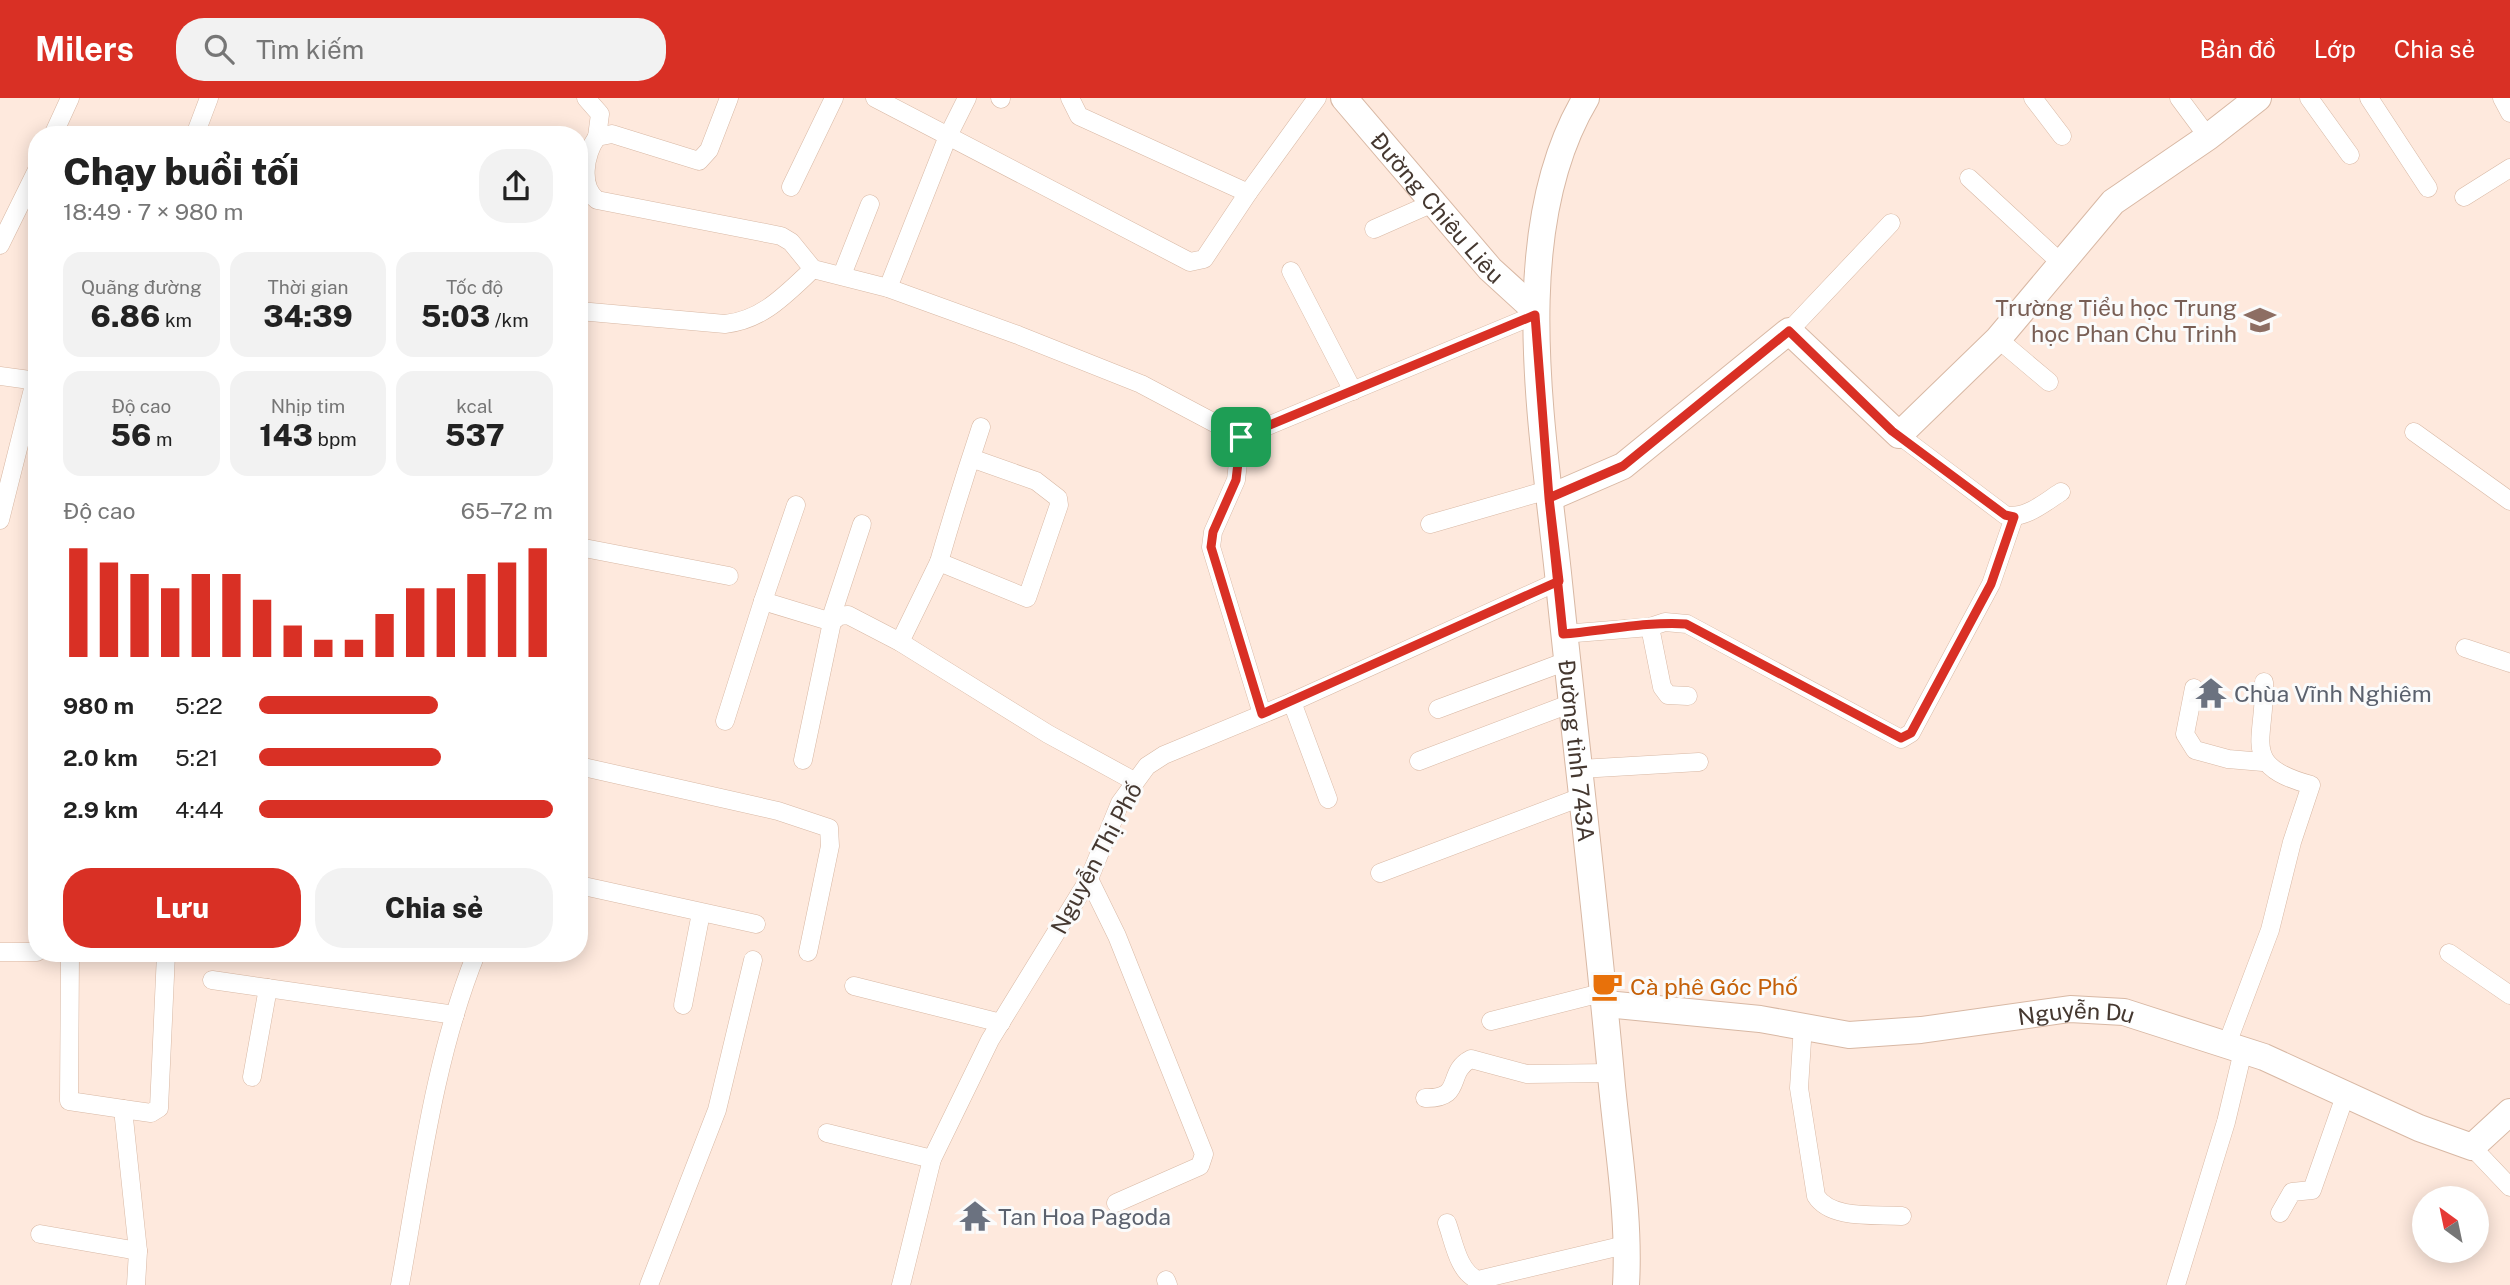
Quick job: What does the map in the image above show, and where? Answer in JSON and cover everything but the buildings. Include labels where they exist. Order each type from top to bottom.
[{"type":"street","points":[[57,126],[70,98]]},
{"type":"street","points":[[198,126],[209,98]]},
{"type":"street","points":[[586,98],[600,114],[597,136],[592,143],[588,163]]},
{"type":"street","points":[[597,136],[612,135],[699,161],[709,150],[729,98]]},
{"type":"street","points":[[791,187],[834,98]]},
{"type":"street","points":[[875,98],[1190,262],[1204,259],[1317,98]]},
{"type":"street","points":[[888,288],[948,136],[967,98]]},
{"type":"street","points":[[1070,98],[1079,116],[1248,193]]},
{"type":"street","name":"Đường Chiêu Liêu","points":[[1344,98],[1490,269],[1535,312]]},
{"type":"street","name":"Đường tỉnh 743A","points":[[1586,98],[1568,132],[1546,206],[1535,312],[1563,634],[1584,796],[1605,998],[1626,1285]]},
{"type":"street","points":[[2033,98],[2062,136]]},
{"type":"street","points":[[2179,98],[2208,137]]},
{"type":"street","points":[[1899,435],[1998,339],[2112,202],[2208,137],[2258,98]]},
{"type":"street","points":[[2309,98],[2350,155]]},
{"type":"street","points":[[2369,98],[2428,188]]},
{"type":"street","points":[[2502,98],[2510,113]]},
{"type":"street","points":[[2464,197],[2510,168]]},
{"type":"street","points":[[1969,178],[2061,263]]},
{"type":"street","points":[[0,245],[28,188]]},
{"type":"street","points":[[588,190],[597,200],[770,232],[791,242],[813,269],[888,288],[1141,384],[1241,437]]},
{"type":"street","points":[[1374,229],[1433,203]]},
{"type":"street","points":[[842,275],[870,204]]},
{"type":"street","points":[[1430,524],[1549,494],[1623,466],[1789,331],[1891,223]]},
{"type":"street","points":[[588,312],[725,324],[744,322],[760,315],[813,269]]},
{"type":"street","points":[[1291,271],[1353,391]]},
{"type":"street","points":[[1241,437],[1535,312]]},
{"type":"street","points":[[1789,331],[1899,435],[2005,515],[2014,517],[2031,511],[2061,492]]},
{"type":"street","points":[[1998,339],[2049,382]]},
{"type":"street","points":[[0,376],[28,380]]},
{"type":"street","points":[[0,520],[28,412]]},
{"type":"street","points":[[900,642],[939,562],[981,427]]},
{"type":"street","points":[[2414,432],[2510,500]]},
{"type":"street","points":[[1241,437],[1236,480],[1213,532],[1211,547],[1262,714]]},
{"type":"street","points":[[939,562],[1027,597],[1059,505],[1058,498],[1050,489],[1036,481],[971,458]]},
{"type":"street","points":[[725,721],[796,505]]},
{"type":"street","points":[[1563,634],[1650,627],[1665,622],[1686,624],[1901,738],[1911,733],[1991,584],[2014,517]]},
{"type":"street","points":[[803,760],[831,621],[862,524]]},
{"type":"street","points":[[588,549],[729,576]]},
{"type":"street","name":"Nguyễn Thị Phố","points":[[901,1285],[932,1159],[1001,1023],[1089,879],[1120,803],[1147,766],[1164,755],[1292,702],[1559,581]]},
{"type":"street","points":[[763,601],[831,621],[848,615],[900,642],[1048,734],[1134,781]]},
{"type":"street","points":[[1650,627],[1662,687],[1668,695],[1688,696]]},
{"type":"street","points":[[2465,648],[2510,663]]},
{"type":"street","points":[[1438,709],[1567,661]]},
{"type":"street","points":[[2263,762],[2260,746],[2264,682]]},
{"type":"street","points":[[2176,1285],[2226,1122],[2235,1048],[2270,930],[2292,842],[2311,785],[2281,777],[2263,762],[2228,759],[2195,750],[2185,734],[2194,688]]},
{"type":"street","points":[[1292,702],[1328,799]]},
{"type":"street","points":[[1419,761],[1572,703]]},
{"type":"street","points":[[1580,769],[1699,762]]},
{"type":"street","points":[[588,768],[778,811],[829,828],[830,846],[808,952]]},
{"type":"street","points":[[1380,873],[1584,796]]},
{"type":"street","points":[[1089,879],[1117,936],[1204,1154],[1200,1166],[1185,1175],[1116,1203]]},
{"type":"street","points":[[588,887],[756,924]]},
{"type":"street","points":[[684,1005],[701,914]]},
{"type":"street","points":[[0,952],[28,952]]},
{"type":"street","points":[[2449,953],[2510,995]]},
{"type":"street","points":[[649,1285],[717,1110],[753,960]]},
{"type":"street","points":[[70,962],[69,1101],[151,1112],[159,1108],[166,962]]},
{"type":"street","points":[[400,1285],[427,1139],[455,1015],[473,962]]},
{"type":"street","points":[[212,980],[455,1015]]},
{"type":"street","points":[[854,986],[1001,1023]]},
{"type":"street","points":[[252,1077],[268,988]]},
{"type":"street","name":"Nguyễn Du","points":[[1491,1021],[1605,998],[1803,1025],[1849,1035],[1921,1030],[2070,1009],[2124,1012],[2235,1048],[2472,1147]]},
{"type":"street","points":[[1803,1025],[1798,1087],[1816,1196],[1822,1205],[1836,1211],[1902,1216]]},
{"type":"street","points":[[1425,1098],[1441,1098],[1450,1093],[1464,1062],[1471,1059],[1527,1074],[1611,1073]]},
{"type":"street","points":[[2280,1213],[2292,1192],[2312,1190],[2345,1096]]},
{"type":"street","points":[[123,1109],[138,1251],[136,1285]]},
{"type":"street","points":[[2510,1112],[2472,1147],[2510,1187]]},
{"type":"street","points":[[827,1133],[932,1159]]},
{"type":"street","points":[[1447,1223],[1462,1265],[1471,1278],[1478,1280],[1625,1245]]},
{"type":"street","points":[[40,1234],[138,1251]]},
{"type":"place","name":"Trường Tiểu học Trung học Phan Chu Trinh","points":[[2260,320]]},
{"type":"place","name":"Chùa Vĩnh Nghiêm","points":[[2211,693]]},
{"type":"place","name":"Cà phê Góc Phố","points":[[1607,986]]},
{"type":"place","name":"Tan Hoa Pagoda","points":[[975,1216]]},
{"type":"route","points":[[1241,437],[1236,480],[1213,532],[1211,547],[1262,714],[1559,581],[1554,543],[1549,498],[1623,466],[1789,331],[1892,431],[1936,461],[2005,515],[2014,517],[1991,584],[1911,733],[1901,738],[1686,624],[1665,622],[1650,627],[1563,634],[1559,581],[1549,498],[1535,315],[1241,437]]}]
